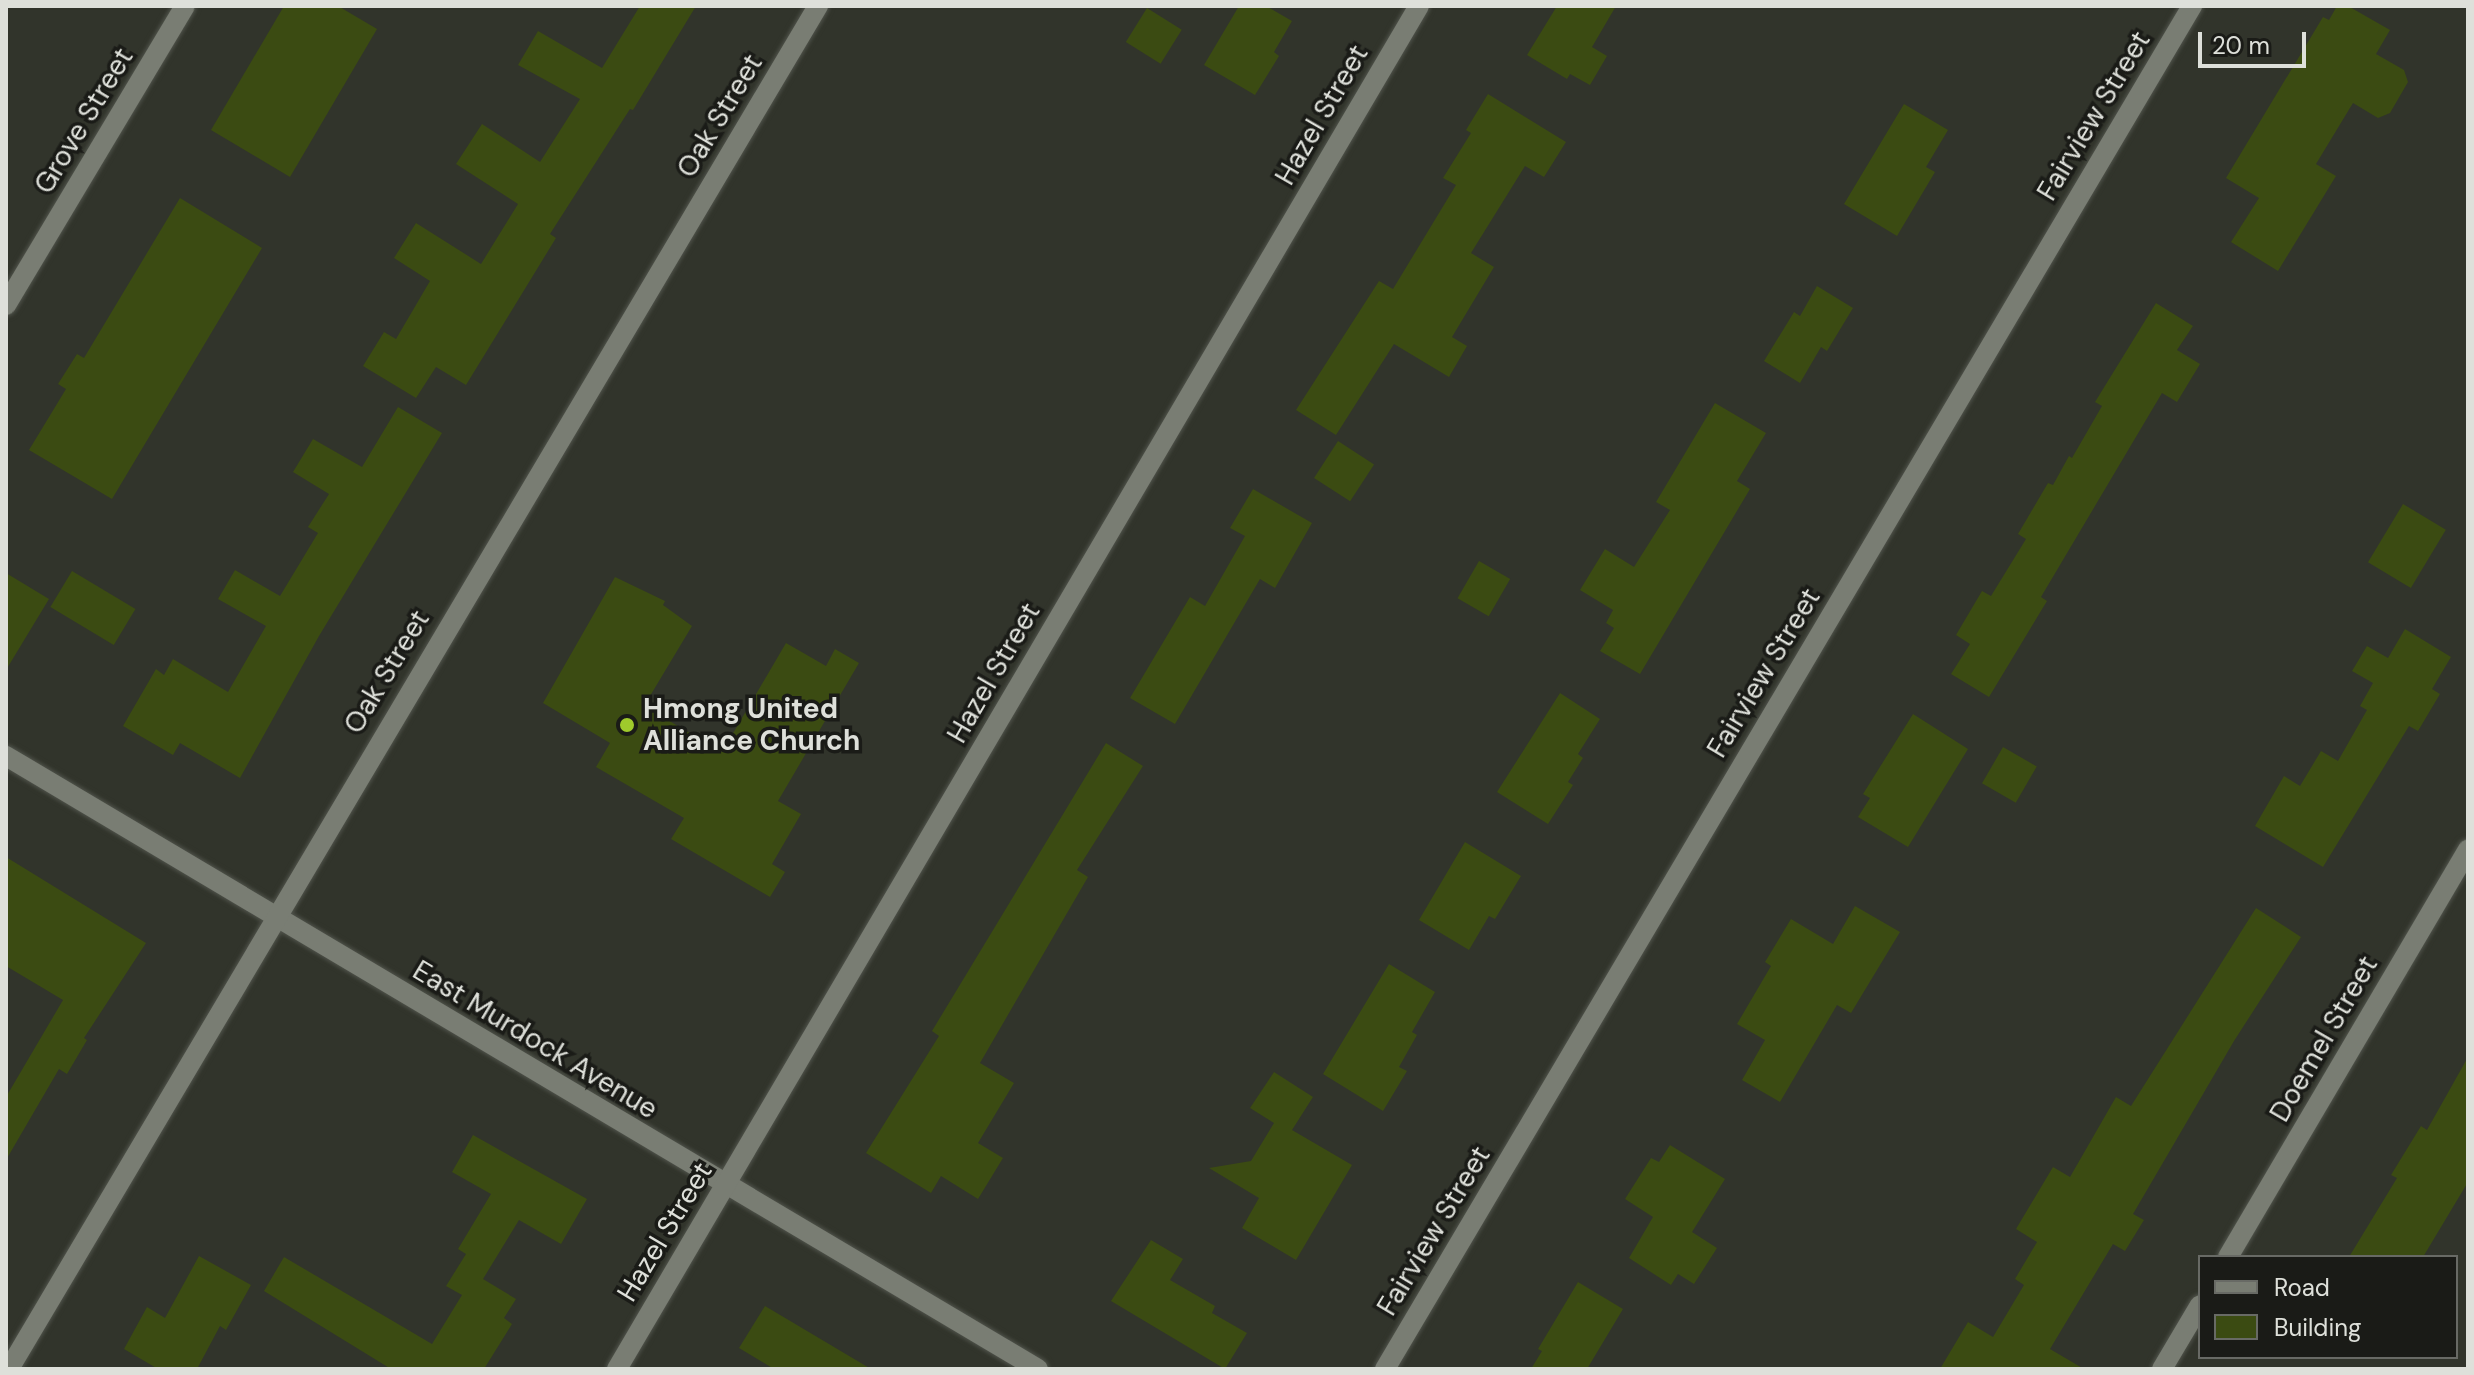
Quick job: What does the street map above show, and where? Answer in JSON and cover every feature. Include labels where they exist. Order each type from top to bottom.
[{"type":"street","name":"Grove Street","points":[[6,305],[185,6]]},
{"type":"street","name":"Oak Street","points":[[9,1369],[818,6]]},
{"type":"street","name":"Hazel Street","points":[[617,1369],[1419,6]]},
{"type":"street","name":"Fairview Street","points":[[1385,1369],[2192,6]]},
{"type":"street","name":"East Murdock Avenue","points":[[6,756],[274,918],[1038,1369]]},
{"type":"street","name":"Doemel Street","points":[[2229,1255],[2468,849]]},
{"type":"street","points":[[2162,1369],[2198,1308]]},
{"type":"building","points":[[284,6],[338,6],[377,29],[290,177],[211,130]]},
{"type":"building","points":[[640,6],[696,6],[633,110],[630,109],[550,234],[556,238],[466,385],[436,367],[416,398],[363,366],[384,332],[396,339],[430,281],[394,258],[416,223],[481,264],[518,204],[456,164],[482,124],[540,162],[580,99],[518,65],[538,31],[602,68]]},
{"type":"building","points":[[1239,6],[1266,6],[1292,21],[1274,52],[1279,56],[1255,95],[1204,65]]},
{"type":"building","points":[[1557,6],[1616,6],[1592,47],[1607,56],[1590,85],[1570,74],[1567,79],[1527,55]]},
{"type":"building","points":[[2337,6],[2348,6],[2390,30],[2376,54],[2404,70],[2408,82],[2390,113],[2378,118],[2353,103],[2316,164],[2336,176],[2278,271],[2231,242],[2259,198],[2226,178],[2323,17],[2329,20]]},
{"type":"building","points":[[1147,8],[1182,30],[1161,64],[1126,42]]},
{"type":"building","points":[[1488,94],[1566,142],[1544,177],[1525,166],[1471,253],[1494,267],[1452,337],[1467,346],[1449,377],[1394,344],[1336,435],[1296,410],[1379,281],[1393,289],[1456,185],[1443,178],[1471,133],[1466,130]]},
{"type":"building","points":[[1904,104],[1948,130],[1926,167],[1935,172],[1897,236],[1844,204]]},
{"type":"building","points":[[180,198],[262,248],[112,499],[29,450],[66,389],[58,384],[77,354],[84,358]]},
{"type":"building","points":[[1817,286],[1853,308],[1827,351],[1821,347],[1800,383],[1764,361],[1794,312],[1800,316]]},
{"type":"building","points":[[2156,303],[2193,326],[2177,350],[2200,364],[2177,402],[2162,393],[2041,597],[2047,601],[1989,697],[1951,674],[1970,644],[1956,635],[1982,591],[1991,596],[2026,539],[2018,534],[2048,483],[2053,485],[2069,456],[2072,458],[2102,406],[2095,402]]},
{"type":"building","points":[[1715,403],[1766,433],[1737,481],[1750,489],[1640,674],[1600,651],[1614,628],[1606,623],[1613,610],[1580,590],[1605,549],[1634,567],[1670,510],[1656,502]]},
{"type":"building","points":[[398,407],[442,433],[319,636],[240,778],[180,743],[173,755],[123,726],[156,669],[164,675],[173,659],[228,692],[266,626],[218,599],[235,570],[280,596],[318,533],[308,527],[329,494],[293,472],[313,439],[362,467]]},
{"type":"building","points":[[1338,441],[1374,464],[1350,501],[1314,478]]},
{"type":"building","points":[[1253,489],[1312,523],[1275,588],[1260,579],[1175,724],[1130,698],[1190,597],[1205,606],[1245,536],[1230,528]]},
{"type":"building","points":[[2403,504],[2446,530],[2411,588],[2368,562]]},
{"type":"building","points":[[1479,561],[1510,579],[1489,616],[1458,598]]},
{"type":"building","points":[[72,571],[135,609],[114,645],[50,607]]},
{"type":"building","points":[[6,573],[49,599],[6,670]]},
{"type":"building","name":"Hmong United Alliance Church","points":[[615,577],[665,601],[663,605],[692,626],[644,706],[722,752],[786,643],[826,666],[835,649],[859,663],[778,801],[801,814],[772,864],[785,872],[770,897],[671,839],[684,818],[596,767],[610,743],[543,703]]},
{"type":"building","points":[[2405,629],[2451,657],[2432,689],[2440,694],[2418,731],[2409,726],[2323,867],[2255,826],[2284,776],[2300,786],[2321,751],[2338,761],[2367,710],[2360,706],[2373,683],[2352,671],[2367,646],[2388,658]]},
{"type":"building","points":[[1560,693],[1600,719],[1578,754],[1583,758],[1568,782],[1573,785],[1548,824],[1497,792]]},
{"type":"building","points":[[1913,714],[1968,749],[1908,847],[1858,817],[1870,798],[1863,794]]},
{"type":"building","points":[[1106,743],[1143,766],[1077,870],[1088,877],[980,1063],[1014,1083],[978,1143],[1003,1158],[978,1199],[941,1176],[931,1193],[866,1153],[939,1036],[932,1031]]},
{"type":"building","points":[[2003,747],[2037,766],[2016,803],[1982,783]]},
{"type":"building","points":[[1465,842],[1521,876],[1495,919],[1489,916],[1469,950],[1419,920]]},
{"type":"building","points":[[6,857],[146,943],[84,1038],[87,1040],[67,1074],[59,1069],[6,1160],[6,1097],[63,1000],[6,966]]},
{"type":"building","points":[[1855,906],[1900,932],[1851,1013],[1837,1005],[1780,1102],[1742,1080],[1765,1040],[1737,1024],[1771,966],[1765,962],[1791,919],[1833,944]]},
{"type":"building","points":[[2256,908],[2301,937],[2234,1041],[2133,1214],[2144,1220],[2125,1251],[2113,1244],[2050,1349],[2084,1369],[1940,1369],[1968,1322],[1993,1337],[2024,1285],[2015,1279],[2037,1242],[2016,1229],[2053,1167],[2070,1177],[2116,1097],[2131,1106]]},
{"type":"building","points":[[1389,964],[1435,992],[1412,1032],[1417,1035],[1399,1067],[1407,1071],[1383,1111],[1323,1074]]},
{"type":"building","points":[[2468,1057],[2468,1182],[2424,1255],[2350,1255],[2397,1178],[2391,1175],[2421,1126],[2427,1130]]},
{"type":"building","points":[[1274,1072],[1313,1097],[1292,1130],[1352,1165],[1296,1260],[1242,1228],[1259,1198],[1209,1168],[1251,1161],[1274,1123],[1250,1108]]},
{"type":"building","points":[[473,1135],[587,1199],[561,1244],[519,1220],[483,1279],[516,1299],[504,1318],[512,1324],[484,1369],[391,1369],[264,1291],[284,1257],[432,1344],[462,1295],[446,1286],[466,1254],[458,1249],[491,1194],[452,1172]]},
{"type":"building","points":[[1670,1145],[1725,1179],[1692,1232],[1717,1248],[1694,1284],[1678,1274],[1671,1285],[1629,1258],[1653,1217],[1625,1199],[1651,1158],[1659,1162]]},
{"type":"building","points":[[1151,1240],[1183,1259],[1170,1280],[1215,1306],[1212,1313],[1247,1333],[1225,1369],[1111,1301]]},
{"type":"building","points":[[199,1256],[251,1285],[226,1330],[220,1326],[197,1369],[158,1369],[124,1349],[147,1307],[165,1318]]},
{"type":"building","points":[[1578,1282],[1623,1309],[1587,1369],[1531,1369],[1542,1351],[1538,1349]]},
{"type":"building","points":[[765,1306],[871,1369],[774,1369],[739,1348]]},
{"type":"place","name":"Hmong United Alliance Church","points":[[627,725]]}]
